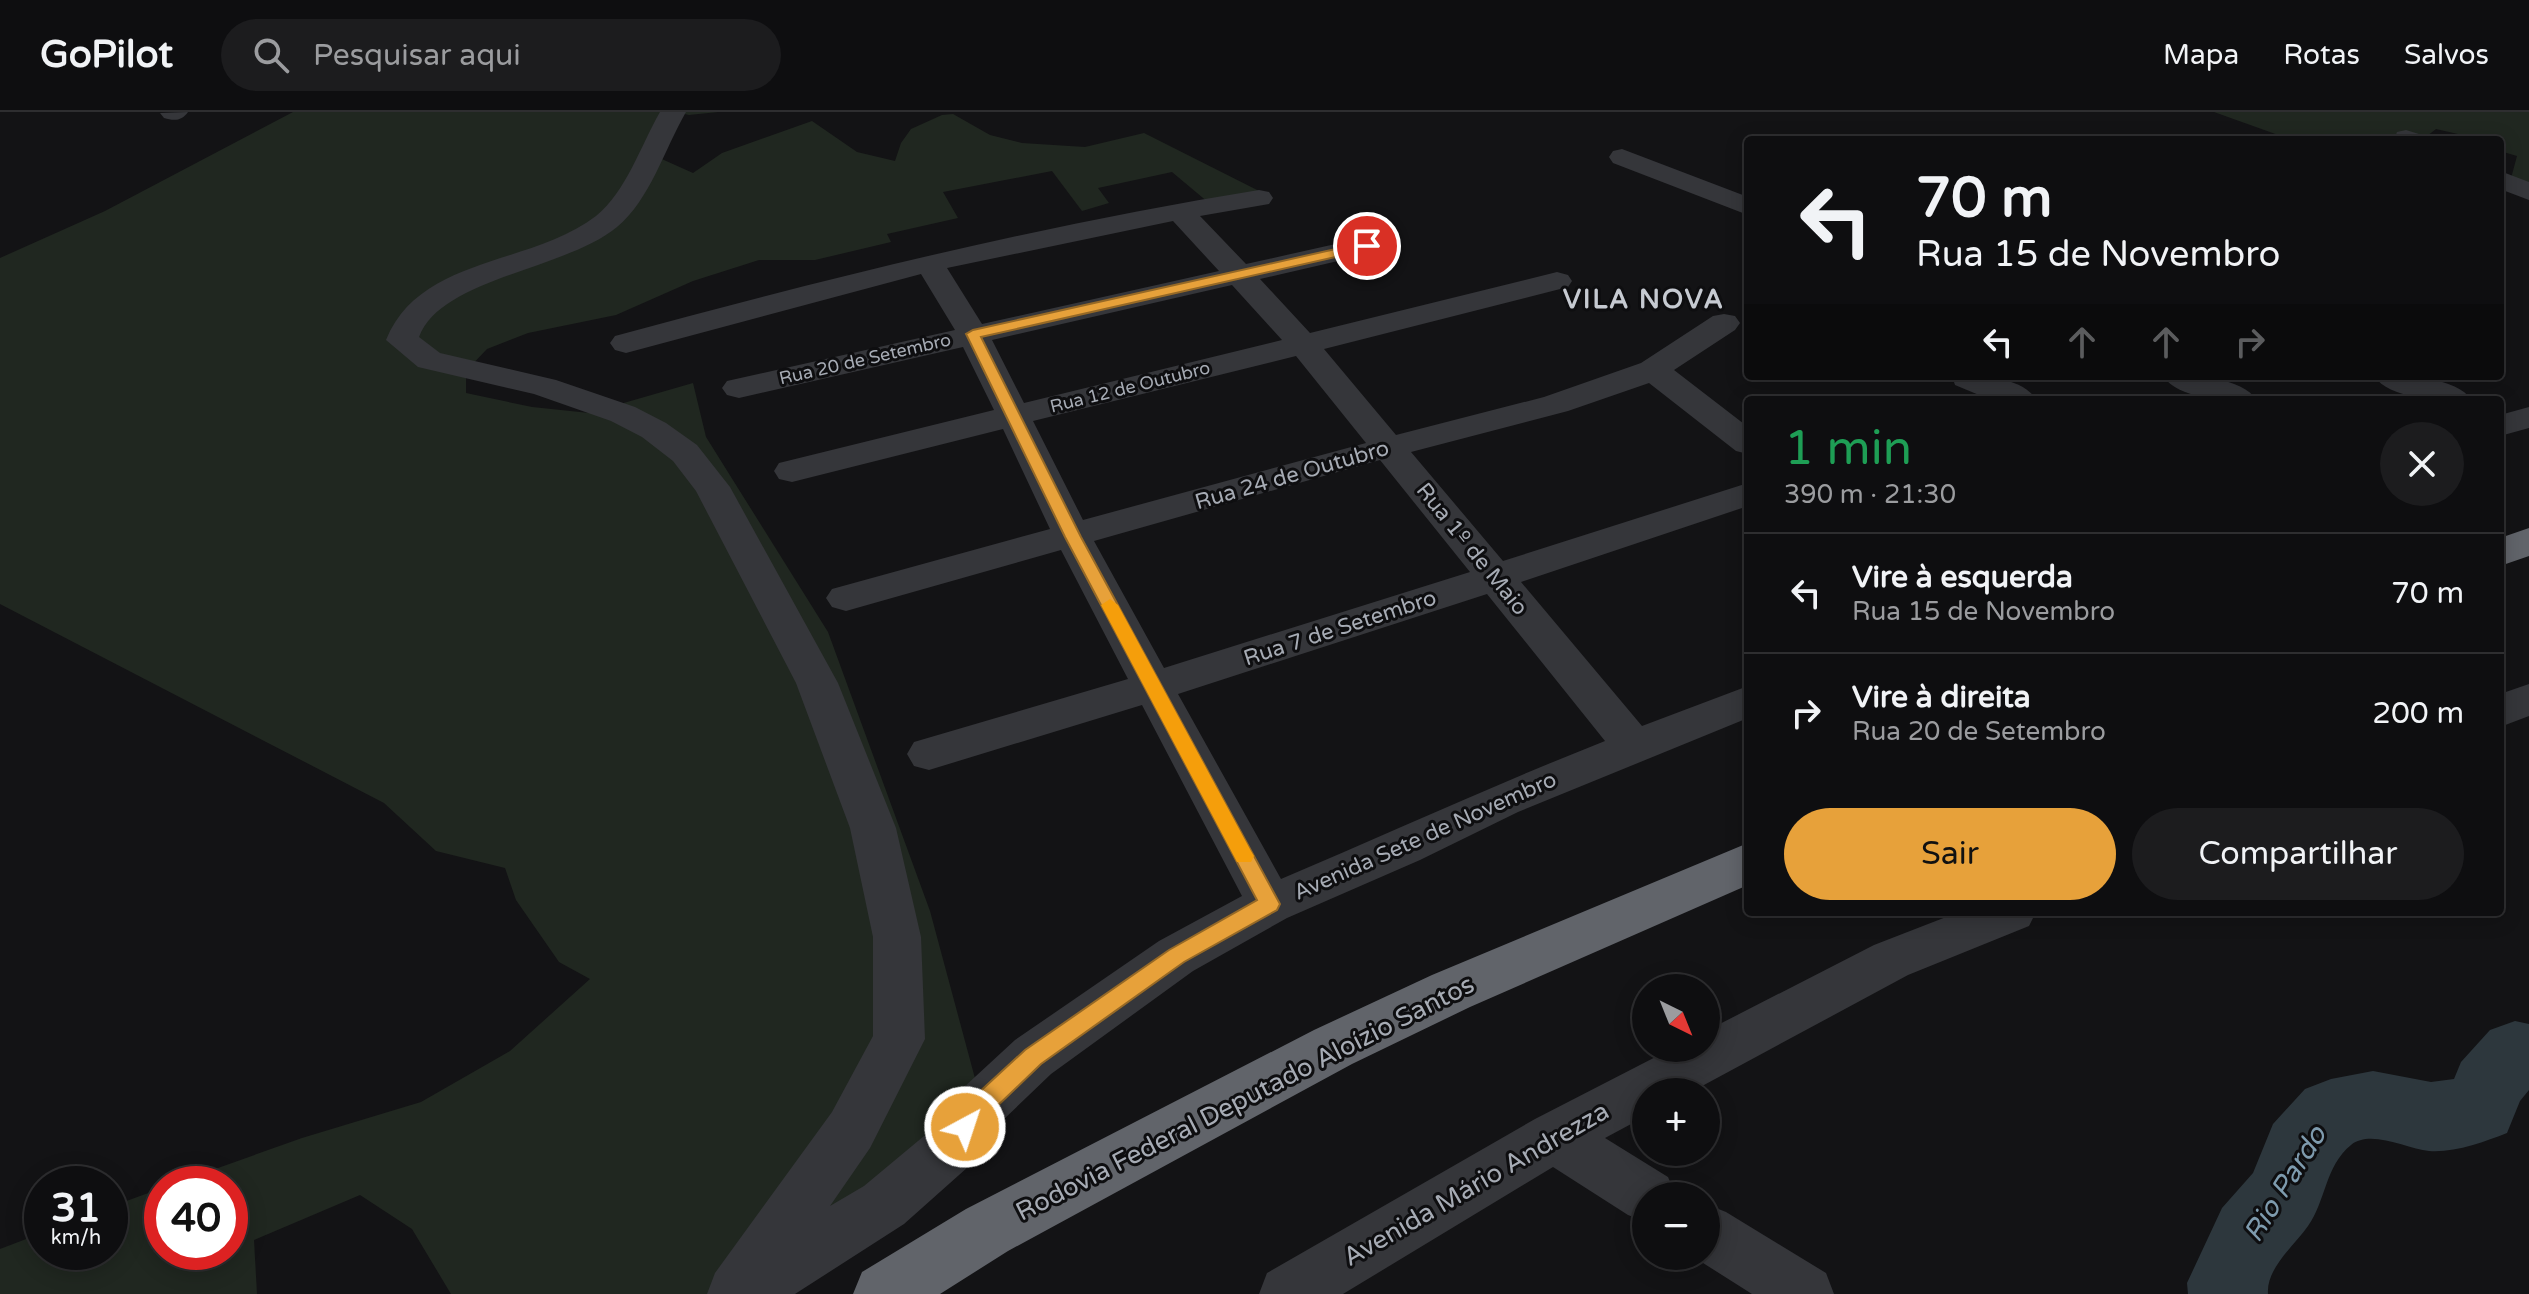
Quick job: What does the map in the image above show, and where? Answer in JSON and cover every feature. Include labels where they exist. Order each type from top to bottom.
[{"type":"highway","points":[[2504,551],[2529,541]]},
{"type":"highway","name":"Rodovia Federal Deputado Aloízio Santos","points":[[884,1294],[1000,1222],[1333,1047],[1451,991],[1744,865]]},
{"type":"street","points":[[673,112],[610,219],[577,240],[472,279],[433,299],[405,325],[402,340],[429,360],[544,387],[623,414],[654,430],[685,453],[712,487],[817,683],[873,828],[897,937],[899,1039],[851,1130],[739,1294]]},
{"type":"street","points":[[1622,157],[1744,205]]},
{"type":"street","points":[[2504,181],[2529,192]]},
{"type":"street","points":[[626,343],[929,264],[1179,210],[1259,198]]},
{"type":"street","name":"Rua 1º de Maio","points":[[1179,210],[1303,344],[1634,746]]},
{"type":"street","name":"Rua 20 de Setembro","points":[[739,388],[1367,246]]},
{"type":"street","points":[[929,264],[973,334],[1073,537],[1270,904]]},
{"type":"street","name":"Rua 12 de Outubro","points":[[792,471],[1557,281]]},
{"type":"street","name":"Rua 24 de Outubro","points":[[846,598],[1389,447],[1556,404],[1653,370],[1724,323]]},
{"type":"street","points":[[1653,370],[1744,441]]},
{"type":"street","points":[[1972,380],[2010,396]]},
{"type":"street","points":[[2189,380],[2230,396]]},
{"type":"street","points":[[2401,380],[2444,396]]},
{"type":"street","name":"Rua 7 de Setembro","points":[[929,754],[1154,688],[1656,521],[1744,495]]},
{"type":"street","points":[[2504,709],[2529,699]]},
{"type":"street","name":"Avenida Sete de Novembro","points":[[739,1294],[884,1205],[949,1149],[982,1105],[1033,1057],[1176,956],[1270,904],[1404,847],[1502,800],[1744,703]]},
{"type":"street","name":"Avenida Mário Andrezza","points":[[1319,1287],[1554,1137],[1891,960],[2002,916]]},
{"type":"street","points":[[1554,1137],[1632,1186]]},
{"type":"street","points":[[1720,1241],[1805,1294]]},
{"type":"shaded area","points":[[293,112],[676,112],[655,156],[693,173],[722,153],[812,121],[857,152],[895,161],[901,143],[911,129],[942,115],[953,114],[990,135],[1022,143],[1085,147],[1144,133],[1269,196],[1209,203],[1172,172],[1098,188],[1109,203],[1082,211],[1052,171],[943,192],[958,218],[887,234],[891,242],[815,260],[759,260],[693,281],[616,315],[528,333],[487,349],[466,371],[466,393],[532,407],[589,413],[693,383],[706,437],[828,632],[930,911],[987,1123],[713,1294],[451,1294],[412,1229],[360,1195],[254,1240],[257,1294],[0,1294],[0,1249],[24,1240],[24,1270],[128,1270],[128,1200],[144,1195],[144,1270],[248,1270],[248,1166],[223,1166],[302,1138],[421,1102],[510,1051],[590,979],[559,962],[516,900],[505,868],[436,851],[384,803],[0,604],[0,258],[105,211]]},
{"type":"shaded area","points":[[676,112],[718,112],[689,115]]},
{"type":"shaded area","points":[[2214,112],[2529,112],[2529,189],[2510,182],[2517,156],[2504,152],[2504,136],[2467,136],[2436,129],[2427,136],[2281,136]]},
{"type":"waterway","name":"Rio Pardo","points":[[2228,1294],[2227,1283],[2250,1236],[2283,1197],[2300,1149],[2331,1113],[2373,1105],[2431,1117],[2481,1109],[2487,1086],[2515,1053],[2529,1056]]},
{"type":"slow traffic","points":[[1110,605],[1244,856]]},
{"type":"district","name":"VILA NOVA","points":[[1644,299]]},
{"type":"route","points":[[965,1127],[982,1105],[1033,1057],[1176,956],[1270,904],[1073,537],[973,334],[1367,246]]}]
